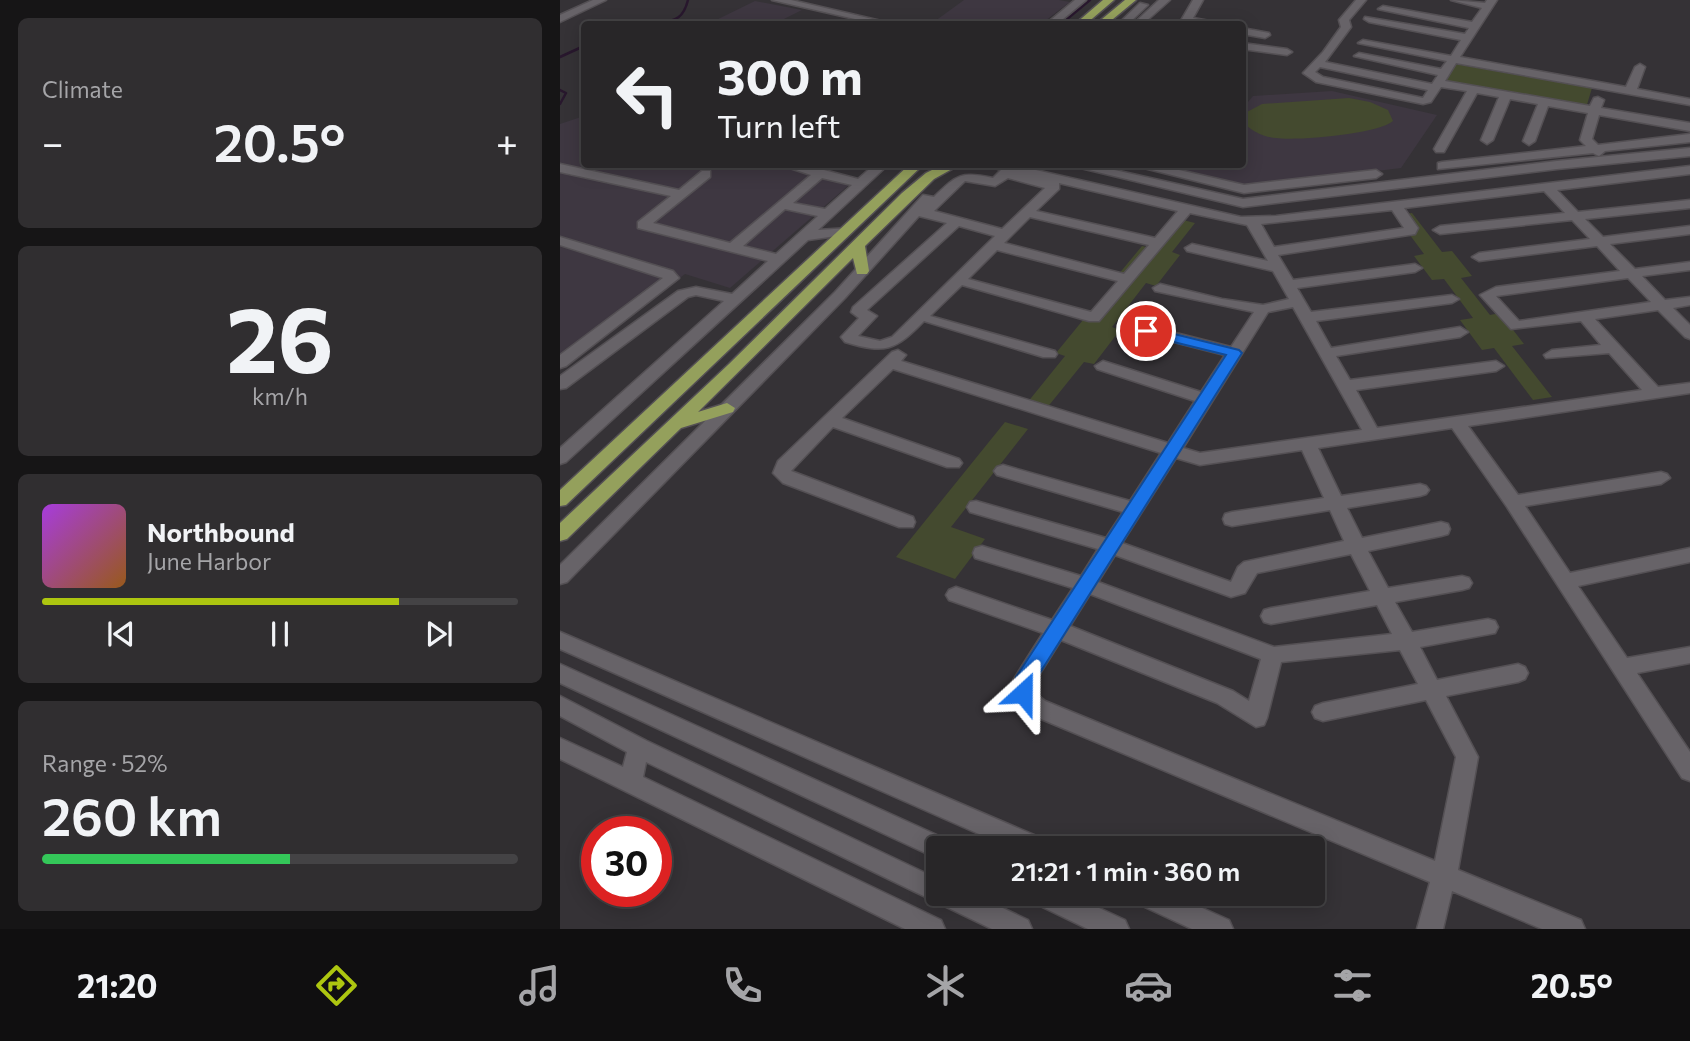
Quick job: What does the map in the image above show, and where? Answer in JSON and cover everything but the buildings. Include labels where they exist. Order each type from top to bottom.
[{"type":"main road","points":[[1084,21],[1109,0]]},
{"type":"main road","points":[[1105,21],[1130,0]]},
{"type":"main road","points":[[560,500],[914,168]]},
{"type":"main road","points":[[560,534],[711,391],[858,245],[930,177],[947,168]]},
{"type":"main road","points":[[858,245],[862,271]]},
{"type":"main road","points":[[694,374],[715,374],[697,393],[711,391]]},
{"type":"main road","points":[[676,424],[727,408]]},
{"type":"street","points":[[560,19],[601,0]]},
{"type":"street","points":[[777,0],[869,21]]},
{"type":"street","points":[[1055,21],[1081,0]]},
{"type":"street","points":[[1186,21],[1198,0]]},
{"type":"street","points":[[1361,0],[1344,20],[1346,27],[1327,54],[1316,63],[1439,81]]},
{"type":"street","points":[[1456,0],[1487,7]]},
{"type":"street","points":[[1126,21],[1146,2],[1162,3]]},
{"type":"street","points":[[1141,21],[1162,3]]},
{"type":"street","points":[[1423,4],[1487,7]]},
{"type":"street","points":[[1439,81],[1487,7]]},
{"type":"street","points":[[1383,9],[1475,26]]},
{"type":"street","points":[[824,21],[839,13]]},
{"type":"street","points":[[1370,19],[1468,38]]},
{"type":"street","points":[[1246,32],[1265,35]]},
{"type":"street","points":[[1377,32],[1460,48]]},
{"type":"street","points":[[1363,43],[1690,102]]},
{"type":"street","points":[[1246,47],[1287,52]]},
{"type":"street","points":[[1359,56],[1474,89],[1690,127]]},
{"type":"street","points":[[1630,92],[1640,67]]},
{"type":"street","points":[[1602,87],[1586,140],[1610,162]]},
{"type":"street","points":[[1440,149],[1474,89]]},
{"type":"street","points":[[1488,140],[1506,95]]},
{"type":"street","points":[[1530,141],[1544,102]]},
{"type":"street","points":[[1089,168],[1231,202],[1268,201],[1395,177],[1595,148],[1690,138]]},
{"type":"street","points":[[1008,168],[1066,181],[1254,213],[1491,178],[1557,165],[1610,162],[1690,152]]},
{"type":"street","points":[[1153,168],[1250,189],[1395,177],[1570,175],[1690,162]]},
{"type":"street","points":[[560,168],[580,168],[681,194]]},
{"type":"street","points":[[560,458],[878,168]]},
{"type":"street","points":[[921,212],[951,174],[965,168]]},
{"type":"street","points":[[1041,168],[1187,209],[1231,220],[1252,221],[1690,170]]},
{"type":"street","points":[[733,247],[824,169],[865,180]]},
{"type":"street","points":[[560,577],[921,212],[961,178],[995,182],[1006,173],[1054,186],[968,283],[833,421],[784,465],[782,473],[785,476],[906,522]]},
{"type":"street","points":[[706,174],[644,223],[645,227],[778,259]]},
{"type":"street","points":[[957,221],[858,310],[869,316],[853,331],[850,339],[876,347],[898,340],[1066,181]]},
{"type":"street","points":[[1546,186],[1690,334]]},
{"type":"street","points":[[1440,230],[1690,204]]},
{"type":"street","points":[[785,205],[829,214]]},
{"type":"street","points":[[1270,252],[1410,232],[1411,228],[1395,205]]},
{"type":"street","points":[[968,283],[1092,318],[1129,280],[1187,209]]},
{"type":"street","points":[[921,212],[957,221],[1003,241],[1129,280]]},
{"type":"street","points":[[1034,214],[1159,243]]},
{"type":"street","points":[[1252,221],[1372,433]]},
{"type":"street","points":[[1479,257],[1690,230]]},
{"type":"street","points":[[804,236],[845,231]]},
{"type":"street","points":[[560,241],[668,274],[672,278],[560,363],[579,370]]},
{"type":"street","points":[[1192,248],[1279,268]]},
{"type":"street","points":[[1690,266],[1496,290],[1487,295],[1516,326],[1690,301]]},
{"type":"street","points":[[1160,288],[1223,303],[1263,309],[1415,268]]},
{"type":"street","points":[[560,384],[683,294],[696,291],[736,299]]},
{"type":"street","points":[[1298,301],[1452,299]]},
{"type":"street","points":[[1263,309],[1023,682],[1023,693],[1028,702],[1572,929]]},
{"type":"street","points":[[1584,316],[1654,393]]},
{"type":"street","points":[[931,320],[1049,354]]},
{"type":"street","points":[[1128,326],[1234,353]]},
{"type":"street","points":[[1328,353],[1460,332]]},
{"type":"street","points":[[1552,355],[1612,348]]},
{"type":"street","points":[[890,363],[1172,451],[1210,458],[1690,388]]},
{"type":"street","points":[[1102,366],[1205,399]]},
{"type":"street","points":[[1347,386],[1496,366]]},
{"type":"street","points":[[833,421],[953,463]]},
{"type":"street","points":[[1457,422],[1513,502],[1690,771]]},
{"type":"street","points":[[1307,443],[1356,547],[1467,757],[1444,877],[1430,929]]},
{"type":"street","points":[[1003,471],[1135,509]]},
{"type":"street","points":[[1513,502],[1661,478]]},
{"type":"street","points":[[1232,519],[1420,490]]},
{"type":"street","points":[[976,507],[1111,546],[1231,590],[1238,587],[1245,572],[1251,567],[1441,529]]},
{"type":"street","points":[[982,554],[1086,584],[1273,655],[1406,641],[1488,627]]},
{"type":"street","points":[[1565,582],[1690,555]]},
{"type":"street","points":[[1271,615],[1462,583]]},
{"type":"street","points":[[956,595],[1057,630],[1225,697],[1256,718],[1273,655]]},
{"type":"street","points":[[560,640],[1010,836]]},
{"type":"street","points":[[1620,668],[1690,656]]},
{"type":"street","points":[[560,673],[926,842]]},
{"type":"street","points":[[1323,712],[1518,673]]},
{"type":"street","points":[[560,705],[639,748],[926,885]]},
{"type":"street","points":[[560,748],[932,929]]},
{"type":"street","points":[[630,782],[639,748]]},
{"type":"street","points":[[971,906],[1018,929]]},
{"type":"street","points":[[1067,906],[1116,929]]},
{"type":"street","points":[[1169,906],[1220,929]]},
{"type":"shaded area","points":[[964,0],[1070,2],[1045,21],[935,21]]},
{"type":"shaded area","points":[[755,1],[802,10],[780,21],[714,21]]},
{"type":"shaded area","points":[[1332,91],[1437,115],[1401,168],[1248,187],[1185,171],[1188,168],[1246,168],[1246,104],[1253,96]]},
{"type":"shaded area","points":[[581,117],[581,168],[815,168],[857,178],[730,288],[685,274],[560,368],[560,124]]},
{"type":"green space","points":[[1455,64],[1592,88],[1586,108],[1445,82]]},
{"type":"green space","points":[[1349,98],[1370,102],[1388,110],[1393,121],[1385,126],[1355,133],[1286,139],[1262,135],[1246,125],[1246,112],[1262,104]]},
{"type":"green space","points":[[1412,213],[1442,252],[1452,251],[1472,276],[1461,278],[1490,315],[1500,313],[1524,344],[1512,346],[1552,397],[1533,400],[1494,348],[1482,350],[1460,320],[1473,318],[1444,279],[1432,280],[1414,256],[1424,254],[1395,215]]},
{"type":"green space","points":[[1175,218],[1195,223],[1172,252],[1180,255],[1156,286],[1146,283],[1112,327],[1120,330],[1094,364],[1084,362],[1046,409],[1027,403],[1065,356],[1056,353],[1083,320],[1092,322],[1128,278],[1118,275],[1142,246],[1151,248]]},
{"type":"green space","points":[[1005,422],[1028,429],[951,527],[985,539],[955,579],[896,557]]},
{"type":"waterway","points":[[668,21],[684,12],[688,0]]},
{"type":"waterway","points":[[1065,21],[1090,0]]},
{"type":"waterway","points":[[560,57],[581,47]]},
{"type":"waterway","points":[[560,90],[566,93],[560,104]]},
{"type":"route","points":[[1023,693],[1023,682],[1234,353],[1146,331]]}]
